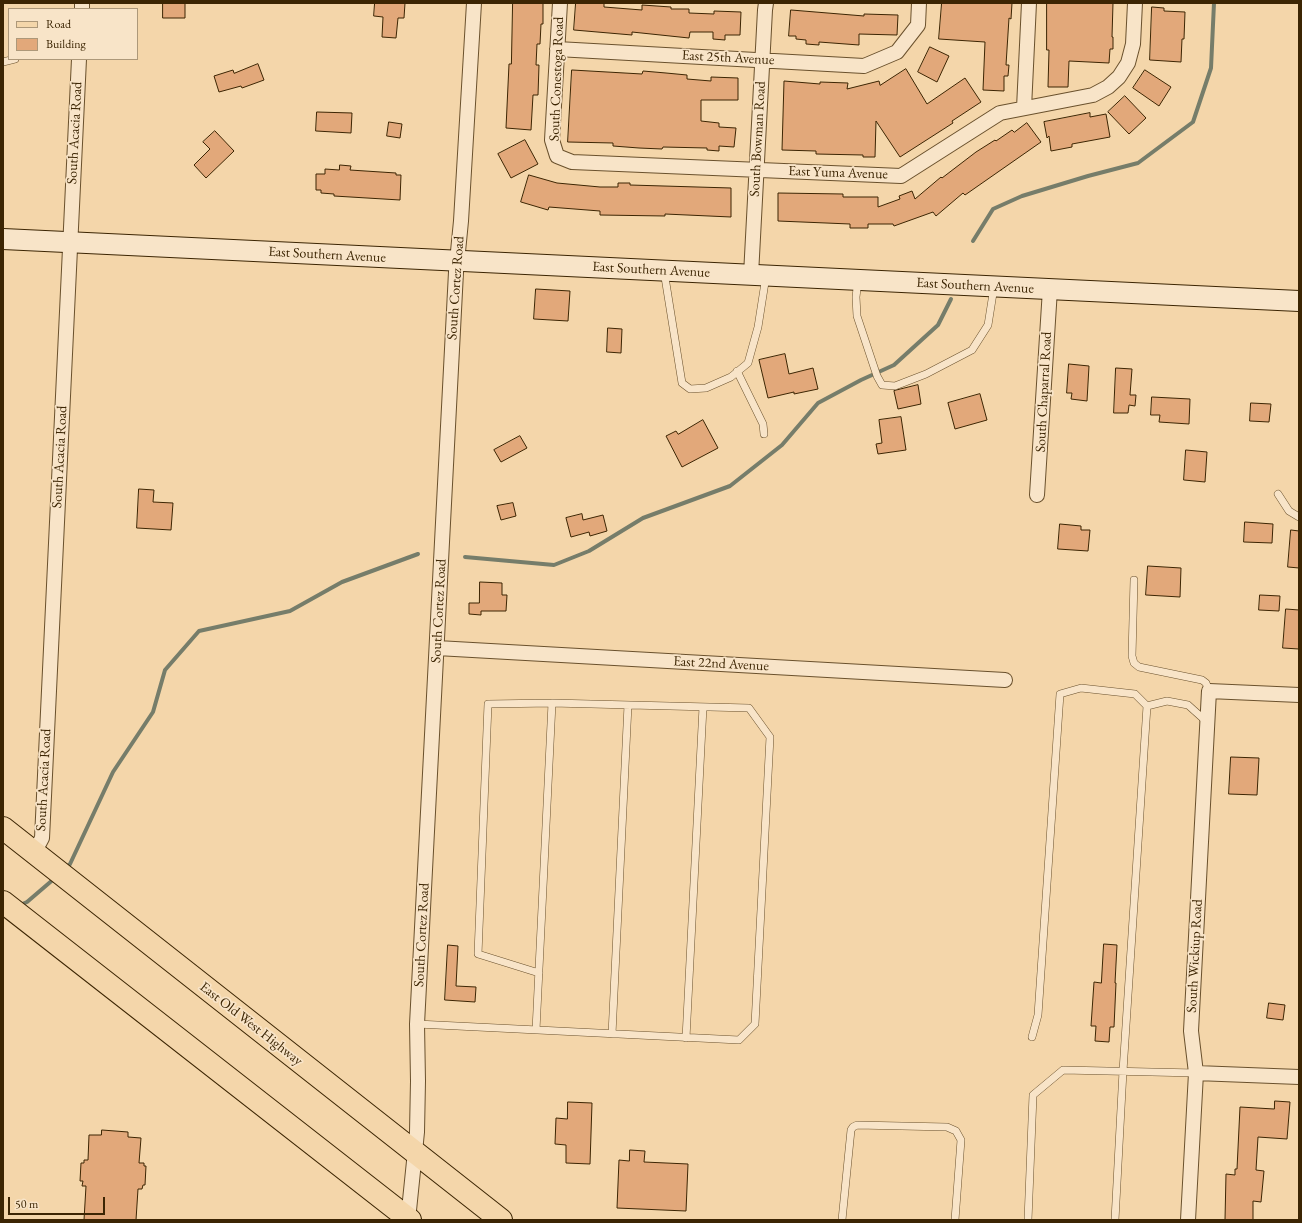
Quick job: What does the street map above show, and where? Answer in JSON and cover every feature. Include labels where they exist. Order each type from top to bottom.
[{"type":"main road","name":"East Old West Highway","points":[[3,828],[500,1220]]},
{"type":"main road","points":[[10,907],[409,1220]]},
{"type":"street","name":"South Cortez Road","points":[[409,1220],[417,1132],[417,1024],[455,280],[458,261],[474,3]]},
{"type":"street","name":"South Conestoga Road","points":[[557,156],[552,140],[560,3]]},
{"type":"street","name":"South Bowman Road","points":[[758,276],[757,170],[766,3]]},
{"type":"street","name":"East 25th Avenue","points":[[557,49],[864,66],[897,52],[918,25],[919,3]]},
{"type":"street","points":[[1024,108],[1029,3]]},
{"type":"street","name":"East Yuma Avenue","points":[[557,156],[572,162],[901,176],[1000,113],[1093,95],[1108,87],[1119,77],[1128,63],[1133,44],[1135,3]]},
{"type":"street","name":"South Acacia Road","points":[[34,853],[42,838],[79,60]]},
{"type":"street","name":"East Southern Avenue","points":[[3,239],[1299,301]]},
{"type":"street","name":"South Chaparral Road","points":[[1038,495],[1050,290]]},
{"type":"street","name":"East 22nd Avenue","points":[[437,648],[1005,680]]},
{"type":"street","points":[[1209,691],[1299,695]]},
{"type":"street","name":"South Wickiup Road","points":[[1188,1220],[1196,1073],[1191,1031],[1209,691]]},
{"type":"street","points":[[1196,1073],[1299,1076]]},
{"type":"lane","points":[[664,271],[682,384],[690,389],[706,388],[731,377],[748,363],[758,327],[758,276]]},
{"type":"lane","points":[[858,280],[856,297],[857,316],[877,376],[882,385],[895,386],[926,374],[972,350],[988,325],[994,287]]},
{"type":"lane","points":[[737,372],[763,424],[764,434]]},
{"type":"lane","points":[[1278,494],[1289,511],[1299,517]]},
{"type":"lane","points":[[1134,580],[1132,656],[1134,664],[1139,667],[1202,680],[1206,684],[1209,691]]},
{"type":"lane","points":[[1032,1038],[1038,1015],[1060,694],[1081,688],[1135,694],[1147,706],[1123,1071],[1116,1220]]},
{"type":"lane","points":[[1147,706],[1167,701],[1188,705],[1208,723]]},
{"type":"lane","points":[[417,1024],[739,1040],[755,1024],[770,737],[749,708],[552,703],[488,704],[478,954],[539,973]]},
{"type":"lane","points":[[536,1030],[552,703]]},
{"type":"lane","points":[[612,1034],[628,705]]},
{"type":"lane","points":[[686,1038],[702,707]]},
{"type":"lane","points":[[1028,1220],[1033,1095],[1063,1070],[1196,1073]]},
{"type":"lane","points":[[842,1220],[851,1130],[857,1124],[947,1127],[956,1131],[961,1140],[955,1220]]},
{"type":"building","points":[[163,3],[185,3],[185,18],[163,18]]},
{"type":"building","points":[[375,3],[405,3],[404,18],[398,18],[396,38],[382,37],[383,17],[374,16]]},
{"type":"building","points":[[513,3],[543,3],[543,24],[541,24],[540,44],[537,44],[536,65],[539,65],[538,95],[533,95],[531,130],[506,128],[509,64],[511,64]]},
{"type":"building","points":[[576,3],[604,3],[604,7],[642,10],[642,5],[671,7],[671,9],[689,9],[689,13],[714,14],[714,11],[741,12],[740,35],[725,35],[725,40],[713,39],[713,32],[690,32],[689,38],[632,32],[632,35],[574,30]]},
{"type":"building","points":[[942,3],[1012,3],[1011,19],[1009,18],[1006,65],[1009,65],[1008,76],[1004,76],[1004,91],[983,90],[985,42],[939,39]]},
{"type":"building","points":[[1047,3],[1113,3],[1113,49],[1110,49],[1109,63],[1069,61],[1068,87],[1048,87],[1049,50],[1047,50]]},
{"type":"building","points":[[1152,7],[1164,8],[1164,11],[1185,12],[1181,62],[1150,60]]},
{"type":"building","points":[[791,10],[864,16],[864,14],[898,15],[897,35],[859,34],[859,45],[819,42],[819,45],[806,44],[806,40],[796,39],[796,36],[789,36]]},
{"type":"building","points":[[930,47],[949,56],[937,82],[918,72]]},
{"type":"building","points":[[258,64],[264,80],[242,88],[241,86],[219,92],[214,76],[233,70],[234,73]]},
{"type":"building","points":[[906,69],[927,104],[965,78],[981,102],[952,121],[953,123],[900,157],[876,121],[875,157],[863,157],[863,155],[816,154],[816,151],[782,150],[784,81],[820,84],[820,82],[848,83],[847,89],[879,81],[880,85]]},
{"type":"building","points":[[572,70],[642,74],[643,71],[687,75],[687,79],[711,81],[711,77],[738,78],[738,100],[701,100],[701,121],[719,123],[719,127],[736,128],[734,147],[719,146],[719,151],[707,150],[707,148],[663,147],[662,149],[613,146],[613,143],[568,142]]},
{"type":"building","points":[[1145,70],[1171,87],[1159,106],[1133,88]]},
{"type":"building","points":[[1125,96],[1146,118],[1129,134],[1108,112]]},
{"type":"building","points":[[317,112],[352,113],[351,133],[316,131]]},
{"type":"building","points":[[1090,113],[1090,117],[1106,114],[1110,137],[1072,144],[1072,147],[1051,151],[1049,136],[1047,138],[1044,122]]},
{"type":"building","points":[[389,122],[402,124],[400,138],[387,136]]},
{"type":"building","points":[[1027,123],[1041,142],[965,195],[963,193],[936,216],[933,212],[894,226],[893,224],[868,224],[868,228],[850,228],[850,224],[778,221],[778,193],[843,194],[843,197],[878,197],[878,207],[900,199],[899,196],[912,191],[915,199],[941,177],[942,178],[976,152],[1012,130],[1014,132]]},
{"type":"building","points":[[215,131],[234,151],[206,178],[194,165],[210,149],[203,142]]},
{"type":"building","points":[[525,140],[538,164],[511,178],[498,154]]},
{"type":"building","points":[[340,165],[351,166],[350,170],[396,173],[396,175],[401,175],[400,200],[334,196],[334,194],[321,193],[321,190],[316,190],[316,174],[325,174],[325,169],[339,170]]},
{"type":"building","points":[[529,175],[557,183],[600,187],[618,187],[618,183],[630,183],[630,185],[731,188],[731,217],[665,214],[665,216],[600,215],[600,211],[549,207],[548,210],[521,202]]},
{"type":"building","points":[[536,289],[570,291],[568,321],[534,319]]},
{"type":"building","points":[[608,328],[622,329],[621,353],[607,352]]},
{"type":"building","points":[[785,354],[789,374],[813,368],[818,389],[794,394],[794,392],[768,398],[759,360]]},
{"type":"building","points":[[1069,364],[1089,366],[1087,401],[1071,399],[1072,393],[1067,393]]},
{"type":"building","points":[[1116,368],[1132,369],[1130,395],[1136,395],[1135,406],[1129,405],[1128,413],[1114,413]]},
{"type":"building","points":[[918,385],[921,404],[898,409],[894,391]]},
{"type":"building","points":[[980,394],[987,420],[955,429],[948,403]]},
{"type":"building","points":[[1152,397],[1190,399],[1189,424],[1159,422],[1160,415],[1151,415]]},
{"type":"building","points":[[1251,403],[1271,404],[1269,422],[1250,421]]},
{"type":"building","points":[[901,417],[906,450],[878,454],[876,444],[882,443],[879,420]]},
{"type":"building","points":[[703,420],[718,448],[682,467],[666,436],[676,431],[678,434]]},
{"type":"building","points":[[520,436],[527,448],[501,462],[494,450]]},
{"type":"building","points":[[1186,450],[1207,452],[1205,482],[1184,480]]},
{"type":"building","points":[[139,489],[154,490],[153,502],[173,503],[171,530],[137,528]]},
{"type":"building","points":[[513,503],[516,516],[501,520],[497,506]]},
{"type":"building","points":[[582,514],[583,520],[603,515],[607,531],[590,536],[589,532],[571,537],[566,518]]},
{"type":"building","points":[[1245,522],[1273,524],[1272,543],[1244,542]]},
{"type":"building","points":[[1060,524],[1081,526],[1081,530],[1090,530],[1088,551],[1058,549]]},
{"type":"building","points":[[1291,530],[1299,531],[1299,568],[1288,567]]},
{"type":"building","points":[[1148,566],[1181,568],[1180,597],[1146,595]]},
{"type":"building","points":[[480,582],[502,583],[502,595],[507,595],[506,611],[481,611],[481,615],[469,614],[469,603],[479,603]]},
{"type":"building","points":[[1260,595],[1280,596],[1279,611],[1259,610]]},
{"type":"building","points":[[1286,609],[1299,610],[1299,649],[1283,648]]},
{"type":"building","points":[[1231,757],[1259,758],[1257,795],[1229,794]]},
{"type":"building","points":[[1104,944],[1117,945],[1114,1027],[1110,1027],[1109,1042],[1095,1041],[1096,1026],[1091,1026],[1094,982],[1101,983]]},
{"type":"building","points":[[448,945],[458,946],[456,986],[476,987],[475,1002],[445,1000]]},
{"type":"building","points":[[1269,1003],[1285,1005],[1283,1020],[1267,1018]]},
{"type":"building","points":[[1275,1101],[1290,1102],[1287,1139],[1258,1137],[1256,1170],[1264,1171],[1261,1202],[1253,1201],[1253,1220],[1225,1220],[1226,1174],[1235,1175],[1235,1169],[1237,1169],[1240,1107],[1274,1109]]},
{"type":"building","points":[[568,1102],[592,1103],[590,1164],[566,1163],[566,1145],[555,1144],[556,1118],[567,1119]]},
{"type":"building","points":[[102,1130],[128,1132],[128,1137],[141,1138],[139,1163],[144,1163],[144,1166],[146,1166],[145,1185],[143,1185],[142,1189],[138,1189],[136,1220],[84,1220],[86,1186],[82,1186],[83,1181],[80,1181],[81,1163],[84,1163],[84,1160],[88,1160],[89,1135],[101,1135]]},
{"type":"building","points":[[630,1150],[645,1151],[644,1162],[688,1164],[686,1211],[617,1208],[619,1160],[629,1161]]},
{"type":"waterway","points":[[973,241],[993,209],[1022,196],[1138,163],[1193,122],[1211,68],[1214,3]]},
{"type":"waterway","points":[[465,557],[554,565],[589,551],[643,518],[730,486],[782,445],[818,403],[861,380],[894,365],[938,325],[951,299]]},
{"type":"waterway","points":[[65,869],[70,864],[113,772],[153,712],[165,670],[199,631],[290,611],[342,582],[418,554]]},
{"type":"waterway","points":[[20,905],[27,902],[55,878]]}]
